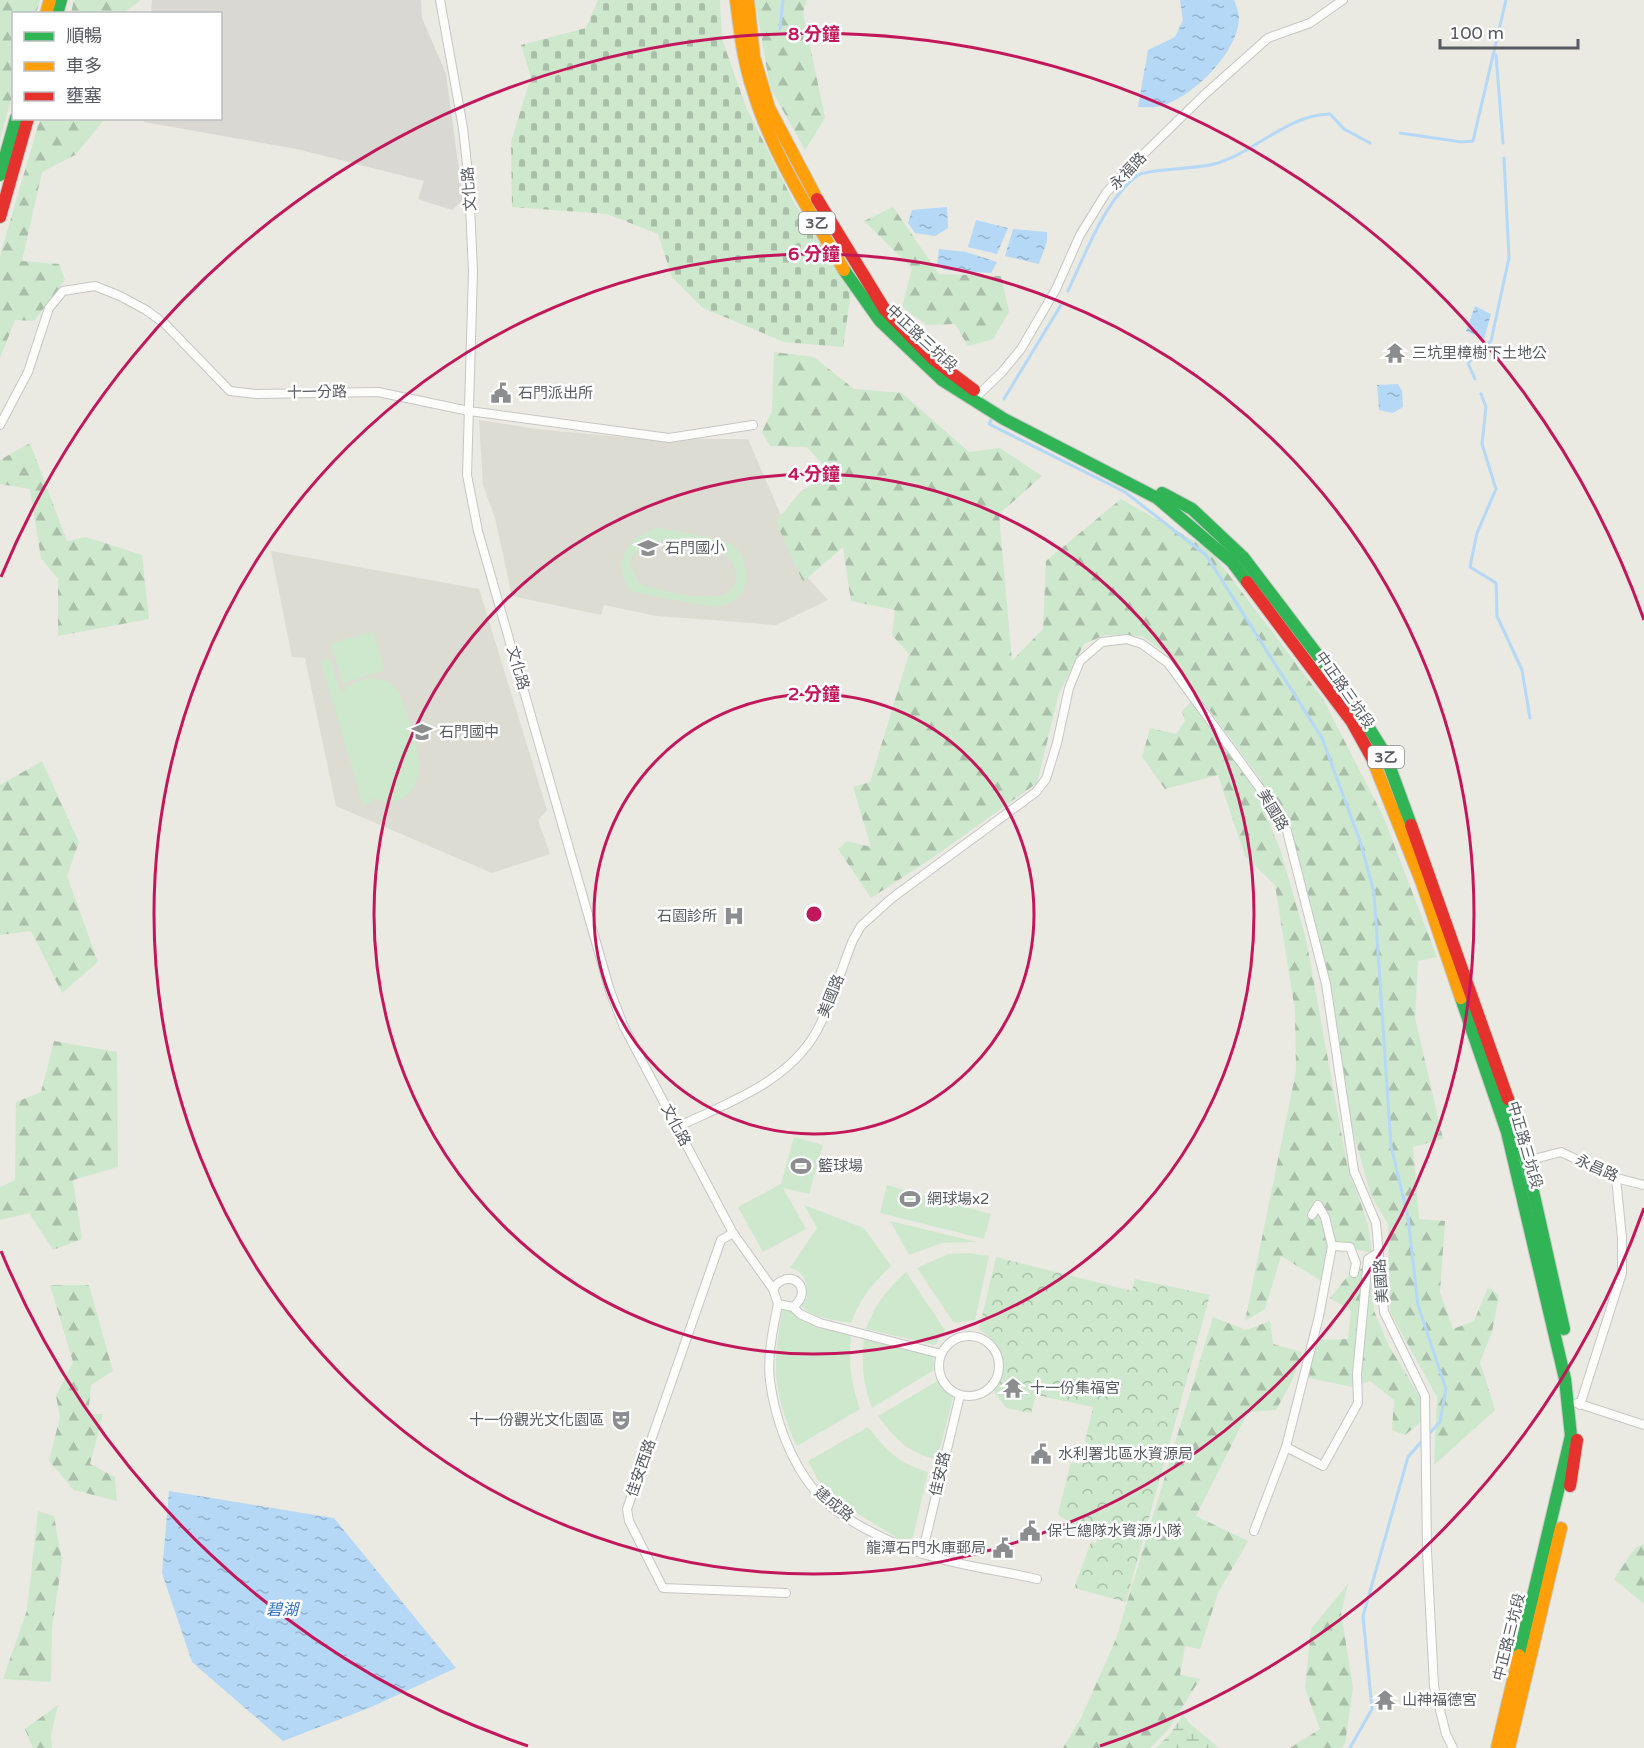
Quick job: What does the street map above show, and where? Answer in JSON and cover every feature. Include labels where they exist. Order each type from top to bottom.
[{"type":"main road","name":"中正路三坑段","points":[[736,0],[742,49],[753,92],[811,214],[851,281],[880,321],[942,380],[976,396]]},
{"type":"main road","name":"中正路三坑段","points":[[748,0],[754,57],[769,108],[794,159],[844,247],[885,310],[934,360],[1004,419],[1157,498],[1232,561],[1352,722],[1377,767],[1422,882],[1521,1162],[1574,1379],[1576,1458],[1509,1748]]},
{"type":"main road","points":[[0,175],[15,120]]},
{"type":"main road","points":[[0,217],[27,120]]},
{"type":"main road","name":"中正路三坑段","points":[[1497,1748],[1571,1436],[1575,1403]]},
{"type":"street","name":"文化路","points":[[440,0],[463,128],[469,183],[473,272],[467,476],[478,531],[610,991],[624,1027],[733,1233],[773,1289],[778,1304]]},
{"type":"street","name":"永福路","points":[[976,396],[1021,349],[1056,289],[1080,235],[1120,177],[1204,95],[1268,38],[1310,23],[1343,0]]},
{"type":"street","name":"十一分路","points":[[0,425],[28,372],[49,308],[63,291],[95,286],[120,296],[165,324],[231,391],[256,394],[378,392],[469,411],[669,438],[753,425]]},
{"type":"street","name":"美國路","points":[[677,1127],[754,1092],[799,1054],[816,1033],[853,940],[861,926],[892,898],[1036,792],[1046,779],[1058,743],[1069,688],[1080,661],[1102,642],[1127,639],[1142,644],[1168,663],[1259,787],[1287,831],[1326,984],[1354,1171],[1376,1223],[1384,1312],[1425,1396],[1424,1448],[1434,1686],[1446,1734],[1453,1748]]},
{"type":"street","name":"永昌路","points":[[1521,1162],[1561,1152],[1616,1178],[1644,1185]]},
{"type":"street","points":[[1616,1178],[1622,1238],[1622,1273],[1575,1403],[1644,1425]]},
{"type":"street","points":[[1254,1531],[1286,1447],[1319,1316],[1332,1246],[1325,1217],[1318,1205],[1312,1215]]},
{"type":"street","name":"佳安西路","points":[[733,1233],[721,1240],[627,1509],[629,1521],[663,1588],[786,1593]]},
{"type":"street","points":[[1332,1246],[1350,1247],[1356,1263],[1354,1274]]},
{"type":"street","points":[[1286,1447],[1323,1466],[1358,1403],[1357,1374],[1368,1259],[1379,1252]]},
{"type":"street","points":[[773,1289],[778,1282],[786,1278],[794,1280],[801,1286],[800,1302],[793,1307]]},
{"type":"street","points":[[778,1304],[793,1307],[800,1314],[820,1323],[941,1354]]},
{"type":"street","name":"建成路","points":[[778,1304],[771,1341],[770,1380],[777,1420],[795,1458],[815,1492],[840,1512],[875,1534],[922,1554],[1037,1579]]},
{"type":"street","points":[[966,1335],[986,1340],[996,1352],[999,1375],[990,1388],[976,1395],[960,1395],[949,1388],[942,1378],[939,1366],[941,1354],[954,1339],[966,1335]]},
{"type":"street","name":"佳安路","points":[[922,1554],[960,1395]]},
{"type":"shaded area","points":[[152,0],[421,0],[422,18],[446,74],[463,200],[452,210],[418,199],[424,181],[297,149],[144,122],[144,120],[222,120],[222,12],[151,12]]},
{"type":"shaded area","name":"石門國小","points":[[479,420],[537,429],[640,439],[748,439],[808,578],[828,600],[776,625],[657,616],[604,605],[601,615],[512,596],[495,518],[483,485]]},
{"type":"shaded area","name":"石門國中","points":[[271,551],[479,589],[547,810],[538,820],[550,854],[492,873],[336,806],[305,658],[292,657]]},
{"type":"green space","points":[[0,0],[40,0],[36,12],[12,12],[12,96],[0,140]]},
{"type":"green space","points":[[74,0],[140,0],[124,12],[71,12]]},
{"type":"green space","points":[[598,0],[720,0],[722,39],[746,107],[794,203],[851,293],[843,347],[784,342],[703,308],[672,277],[658,234],[607,214],[512,207],[511,142],[531,77],[521,45],[586,28]]},
{"type":"green space","points":[[755,0],[807,0],[803,12],[825,118],[805,150],[770,87]]},
{"type":"green space","points":[[40,120],[104,120],[75,155],[42,172],[22,261],[59,264],[65,280],[34,321],[15,320],[0,358],[0,256]]},
{"type":"green space","points":[[893,207],[939,274],[1001,276],[1009,312],[993,339],[968,346],[955,324],[927,325],[902,307],[912,268],[864,221]]},
{"type":"green space","points":[[774,352],[814,357],[854,389],[902,393],[969,452],[1000,448],[1042,476],[999,514],[1012,661],[1043,629],[1046,561],[1121,499],[1210,550],[1323,699],[1384,818],[1437,957],[1418,961],[1415,1018],[1443,1139],[1413,1147],[1419,1219],[1445,1221],[1440,1292],[1453,1329],[1474,1321],[1488,1287],[1499,1295],[1492,1332],[1480,1362],[1495,1410],[1434,1465],[1437,1397],[1390,1312],[1388,1224],[1371,1195],[1353,1132],[1308,893],[1261,780],[1169,655],[1142,636],[1105,635],[1084,644],[1059,693],[1037,783],[935,856],[871,898],[838,849],[847,841],[871,847],[853,787],[870,782],[909,654],[892,635],[895,610],[851,601],[843,547],[803,582],[776,522],[799,493],[830,473],[807,447],[770,446],[762,432],[772,411]]},
{"type":"green space","points":[[30,443],[67,541],[86,537],[142,555],[149,619],[58,636],[58,579],[41,558],[30,489],[0,484],[0,460]]},
{"type":"green space","points":[[656,528],[709,537],[733,545],[744,561],[746,571],[746,581],[738,598],[731,603],[712,606],[633,592],[622,572],[622,563],[629,546]],"holes":[[[655,540],[723,553],[734,566],[734,585],[726,593],[713,596],[680,594],[639,583],[630,565],[638,548]]]},
{"type":"green space","points":[[373,632],[385,670],[343,683],[331,644]]},
{"type":"green space","points":[[330,658],[341,694],[355,683],[372,678],[388,682],[401,696],[414,736],[419,765],[418,778],[413,789],[403,798],[387,802],[371,797],[372,803],[363,805],[321,662]]},
{"type":"green space","points":[[1192,701],[1253,785],[1280,849],[1306,939],[1347,1164],[1368,1224],[1372,1253],[1336,1245],[1323,1282],[1281,1256],[1265,1309],[1245,1321],[1296,1071],[1295,1011],[1275,885],[1245,856],[1218,775],[1165,789],[1142,757],[1150,728],[1176,734],[1185,721],[1182,711]]},
{"type":"green space","points":[[42,761],[79,842],[67,876],[98,962],[62,993],[31,931],[0,935],[0,785]]},
{"type":"green space","points":[[54,1041],[117,1052],[118,1167],[73,1180],[82,1239],[53,1250],[29,1213],[0,1220],[0,1187],[15,1180],[16,1102],[41,1092]]},
{"type":"green space","points":[[794,1137],[823,1145],[809,1194],[783,1188],[806,1229],[763,1252],[738,1207],[781,1184]]},
{"type":"green space","name":"網球場x2","points":[[887,1185],[991,1214],[984,1239],[880,1213]]},
{"type":"green space","points":[[804,1205],[864,1228],[891,1266],[867,1292],[851,1323],[817,1316],[801,1305],[807,1298],[805,1283],[799,1272],[790,1268],[817,1228]]},
{"type":"green space","points":[[890,1221],[977,1242],[942,1243],[909,1255]]},
{"type":"green space","points":[[968,1253],[989,1256],[975,1320],[954,1323],[917,1268],[948,1254]]},
{"type":"green space","points":[[996,1257],[1132,1291],[1135,1279],[1210,1295],[1126,1602],[1074,1588],[1091,1542],[1096,1543],[1099,1532],[1072,1525],[1058,1514],[1071,1462],[1080,1464],[1085,1462],[1085,1441],[1093,1407],[1036,1395],[1031,1413],[1006,1408],[987,1382],[997,1369],[998,1354],[992,1341],[979,1329]]},
{"type":"green space","points":[[1371,1266],[1374,1311],[1389,1346],[1420,1397],[1421,1422],[1405,1435],[1392,1430],[1394,1400],[1370,1381],[1352,1387],[1309,1378],[1314,1340],[1348,1339],[1351,1310],[1330,1298],[1351,1272]]},
{"type":"green space","points":[[906,1272],[945,1330],[935,1345],[866,1329],[882,1298]]},
{"type":"green space","points":[[50,1285],[89,1285],[113,1371],[91,1385],[88,1414],[103,1414],[90,1464],[115,1477],[117,1501],[74,1490],[49,1461],[60,1417],[56,1396],[73,1362]]},
{"type":"green space","points":[[783,1307],[796,1309],[806,1320],[820,1327],[851,1335],[851,1373],[860,1409],[797,1446],[783,1410],[777,1378],[777,1345]]},
{"type":"green space","points":[[1213,1317],[1246,1330],[1270,1321],[1273,1344],[1302,1352],[1291,1383],[1276,1410],[1248,1412],[1196,1516],[1248,1541],[1218,1593],[1200,1649],[1185,1646],[1180,1675],[1200,1679],[1168,1730],[1150,1748],[1063,1748],[1081,1718],[1116,1639]]},
{"type":"green space","points":[[864,1339],[933,1355],[934,1370],[872,1408],[864,1374]]},
{"type":"green space","points":[[939,1380],[954,1393],[937,1460],[917,1453],[903,1444],[878,1416]]},
{"type":"green space","points":[[868,1427],[881,1443],[900,1460],[928,1472],[911,1546],[845,1506],[821,1485],[808,1461]]},
{"type":"green space","points":[[38,1511],[54,1516],[62,1561],[52,1628],[51,1682],[3,1679],[27,1610]]},
{"type":"green space","points":[[1644,1544],[1644,1604],[1614,1579],[1635,1548]]},
{"type":"green space","points":[[1348,1584],[1341,1612],[1353,1688],[1345,1743],[1342,1748],[1290,1748],[1320,1729],[1305,1688],[1311,1629]]},
{"type":"green space","points":[[58,1705],[51,1735],[52,1748],[33,1748],[25,1729]]},
{"type":"green space","points":[[1183,1714],[1188,1722],[1219,1748],[1156,1748],[1171,1733]]},
{"type":"water","points":[[1180,0],[1234,0],[1239,16],[1237,31],[1222,59],[1200,83],[1187,93],[1162,106],[1138,107],[1148,50],[1175,37],[1183,20]]},
{"type":"water","points":[[947,207],[948,228],[935,236],[915,233],[908,223],[912,210]]},
{"type":"water","points":[[976,220],[1008,228],[997,254],[968,247]]},
{"type":"water","points":[[1013,229],[1047,232],[1047,241],[1039,264],[1005,256]]},
{"type":"water","points":[[939,249],[966,252],[997,262],[991,273],[945,270],[937,265]]},
{"type":"water","points":[[1475,306],[1491,314],[1484,339],[1466,331]]},
{"type":"water","points":[[1398,384],[1402,391],[1403,407],[1393,413],[1379,410],[1377,385]]},
{"type":"water","name":"碧湖","points":[[169,1491],[334,1518],[456,1668],[369,1708],[283,1741],[192,1662],[162,1573]]},
{"type":"waterway","points":[[780,29],[783,0]]},
{"type":"waterway","points":[[1400,133],[1462,142],[1473,141],[1506,0]]},
{"type":"waterway","points":[[1496,55],[1503,143]]},
{"type":"waterway","points":[[1068,291],[1106,213],[1126,185],[1138,175],[1151,171],[1214,164],[1229,159],[1285,127],[1314,116],[1330,114],[1344,129],[1370,143]]},
{"type":"waterway","points":[[1475,379],[1468,363],[1491,341],[1509,258],[1504,158]]},
{"type":"waterway","points":[[1004,399],[1061,305]]},
{"type":"waterway","points":[[1481,394],[1486,407],[1482,444],[1496,489],[1477,533],[1470,567],[1496,583],[1497,616],[1522,670],[1530,718]]},
{"type":"waterway","points":[[991,420],[989,424],[1125,492],[1206,555],[1322,738],[1360,841],[1374,892],[1391,1146],[1408,1217],[1418,1305],[1446,1389],[1440,1422],[1427,1436]]},
{"type":"waterway","points":[[1350,1748],[1372,1709],[1363,1616],[1408,1457],[1422,1441]]},
{"type":"traffic: fast","points":[[58,12],[61,0]]},
{"type":"traffic: fast","points":[[0,175],[15,120]]},
{"type":"traffic: fast","points":[[844,270],[880,321],[942,380],[1004,419],[1157,498],[1232,562],[1247,582]]},
{"type":"traffic: fast","points":[[1162,493],[1192,509],[1243,557],[1351,699],[1385,754],[1411,825]]},
{"type":"traffic: fast","points":[[1461,998],[1507,1132],[1565,1379],[1571,1436],[1519,1655]]},
{"type":"traffic: fast","points":[[1508,1099],[1526,1160],[1564,1329]]},
{"type":"traffic: slow","points":[[47,12],[50,0]]},
{"type":"traffic: slow","points":[[736,0],[747,68],[770,137],[793,183],[844,270]]},
{"type":"traffic: slow","points":[[748,0],[754,57],[769,108],[817,199]]},
{"type":"traffic: slow","points":[[1372,758],[1422,883],[1461,998]]},
{"type":"traffic: slow","points":[[1509,1748],[1561,1528]]},
{"type":"traffic: slow","points":[[1497,1748],[1519,1655]]},
{"type":"traffic: jam","points":[[0,217],[27,120]]},
{"type":"traffic: jam","points":[[817,199],[885,310],[934,360],[974,390]]},
{"type":"traffic: jam","points":[[1247,582],[1352,722],[1372,758]]},
{"type":"traffic: jam","points":[[1411,825],[1508,1099]]},
{"type":"traffic: jam","points":[[1570,1486],[1577,1440]]},
{"type":"place","name":"三坑里樟樹下土地公","points":[[1395,353]]},
{"type":"place","name":"石門派出所","points":[[501,393]]},
{"type":"place","name":"石門國小","points":[[648,548]]},
{"type":"place","name":"石門國中","points":[[422,732]]},
{"type":"place","name":"石園診所","points":[[734,916]]},
{"type":"place","name":"籃球場","points":[[801,1166]]},
{"type":"place","name":"網球場x2","points":[[910,1199]]},
{"type":"place","name":"十一份集福宮","points":[[1013,1388]]},
{"type":"place","name":"十一份觀光文化園區","points":[[621,1420]]},
{"type":"place","name":"水利署北區水資源局","points":[[1041,1454]]},
{"type":"place","name":"保七總隊水資源小隊","points":[[1030,1531]]},
{"type":"place","name":"龍潭石門水庫郵局","points":[[1003,1548]]},
{"type":"place","name":"山神福德宮","points":[[1385,1700]]}]
